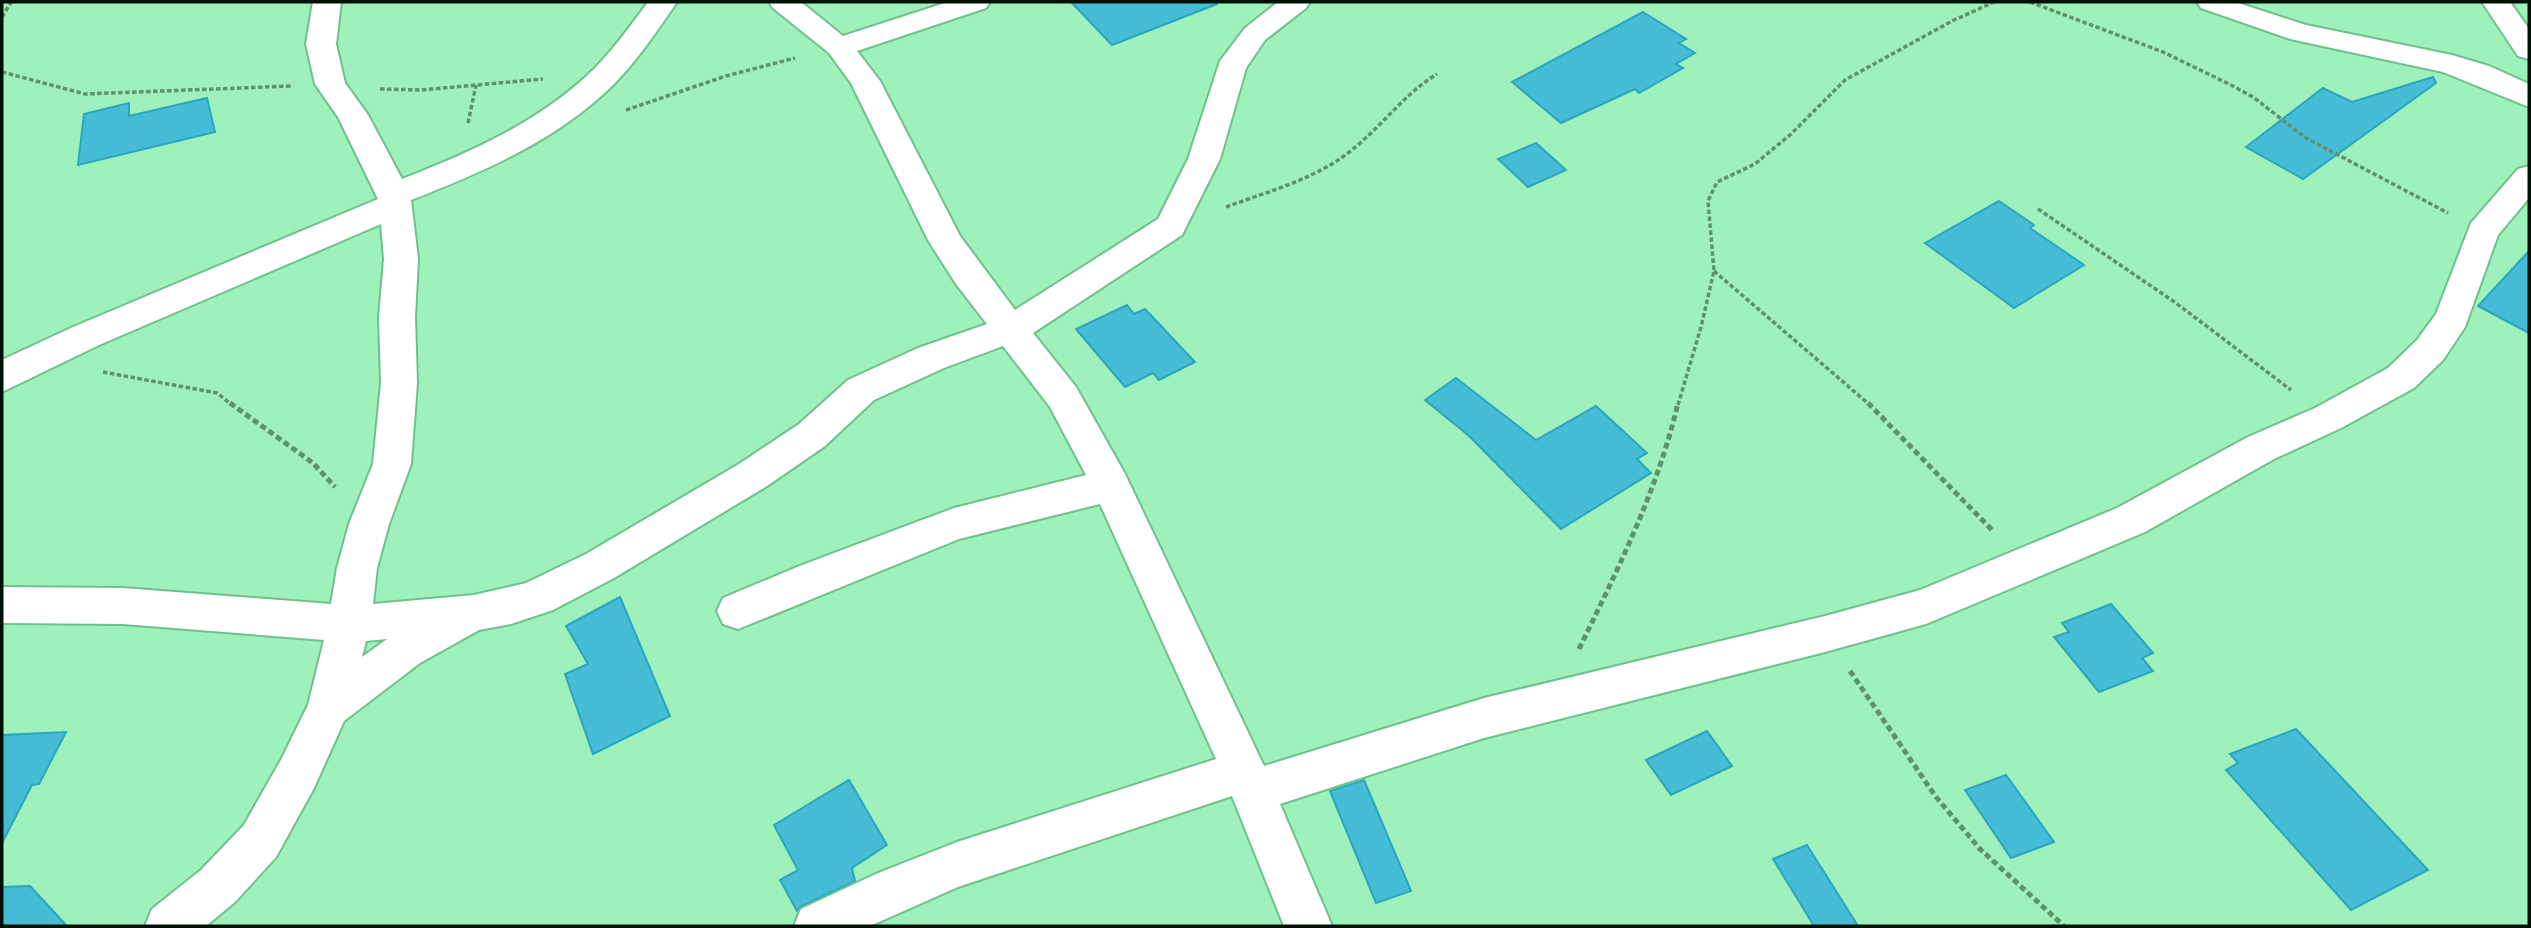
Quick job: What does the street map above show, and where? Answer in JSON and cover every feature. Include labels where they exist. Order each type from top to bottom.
[{"type":"street","points":[[169,926],[218,886],[260,841],[298,773],[329,707],[349,624],[357,568],[369,524],[392,464],[399,383],[397,317],[401,259],[394,199],[352,115],[330,84],[321,44],[327,2]]},
{"type":"street","points":[[13,371],[474,163],[530,135],[604,76],[663,2]]},
{"type":"street","points":[[783,2],[839,47],[865,81],[945,240],[968,275],[1063,397],[1111,485],[1248,781],[1308,926]]},
{"type":"street","points":[[839,47],[976,2]]},
{"type":"street","points":[[2,605],[123,606],[349,624],[474,613],[511,606],[538,597],[600,566],[753,475],[812,435],[861,390],[931,358],[1012,329],[1106,271],[1170,227],[1204,159],[1231,68],[1255,34],[1296,2]]},
{"type":"street","points":[[2211,2],[2245,16],[2311,36],[2479,72],[2529,97]]},
{"type":"street","points":[[2496,2],[2529,50]]},
{"type":"street","points":[[818,926],[957,864],[1248,781],[1484,718],[1825,634],[1926,606],[2131,520],[2261,448],[2328,418],[2401,378],[2430,350],[2452,318],[2483,231],[2529,177]]},
{"type":"street","points":[[738,611],[816,577],[954,524],[1111,485]]},
{"type":"street","points":[[329,707],[405,650],[474,613]]},
{"type":"path","points":[[2,17],[11,2]]},
{"type":"path","points":[[1553,701],[1614,577],[1666,454],[1714,271],[1708,201],[1717,182],[1755,164],[1791,134],[1845,80],[1952,21],[1994,2]]},
{"type":"path","points":[[2030,2],[2163,52],[2231,85],[2253,97],[2317,145],[2483,231]]},
{"type":"path","points":[[617,113],[726,76],[839,47]]},
{"type":"path","points":[[2,72],[85,94],[212,91],[330,84],[390,90],[436,89],[506,80],[604,76]]},
{"type":"path","points":[[1170,227],[1304,178],[1341,158],[1418,84],[1437,74]]},
{"type":"path","points":[[2038,209],[2176,303],[2328,418]]},
{"type":"path","points":[[1714,271],[1881,414],[2025,565]]},
{"type":"path","points":[[13,371],[107,373],[217,393],[313,463],[369,524]]},
{"type":"path","points":[[1825,634],[1904,755],[1936,797],[1980,849],[2064,926]]},
{"type":"building","points":[[1071,2],[1217,2],[1217,4],[1112,45]]},
{"type":"building","points":[[1643,12],[1686,39],[1679,43],[1695,53],[1676,64],[1683,68],[1639,93],[1635,89],[1561,123],[1512,82]]},
{"type":"building","points":[[2433,77],[2436,83],[2303,179],[2246,147],[2323,88],[2352,102]]},
{"type":"building","points":[[207,98],[215,132],[78,165],[84,114],[129,103],[129,116]]},
{"type":"building","points":[[1536,143],[1566,170],[1528,187],[1498,159]]},
{"type":"building","points":[[1999,201],[2034,225],[2030,228],[2084,265],[2014,308],[1925,243]]},
{"type":"building","points":[[2529,251],[2529,333],[2478,306]]},
{"type":"building","points":[[1127,305],[1134,314],[1145,309],[1195,362],[1159,380],[1153,373],[1125,387],[1076,329]]},
{"type":"building","points":[[1456,378],[1536,440],[1596,406],[1647,453],[1637,459],[1651,473],[1561,529],[1468,435],[1425,400]]},
{"type":"building","points":[[620,597],[670,716],[593,754],[565,674],[588,664],[566,626]]},
{"type":"building","points":[[2111,604],[2153,653],[2142,658],[2153,671],[2099,692],[2054,637],[2069,632],[2062,623]]},
{"type":"building","points":[[2296,729],[2428,870],[2351,910],[2226,770],[2238,763],[2230,754]]},
{"type":"building","points":[[1707,731],[1732,766],[1671,795],[1646,760]]},
{"type":"building","points":[[66,732],[39,784],[32,785],[2,843],[2,735]]},
{"type":"building","points":[[2006,775],[2054,842],[2011,858],[1965,790]]},
{"type":"building","points":[[849,780],[887,845],[852,868],[855,881],[800,907],[797,911],[780,880],[798,870],[774,825]]},
{"type":"building","points":[[1364,780],[1411,891],[1376,903],[1330,791]]},
{"type":"building","points":[[1807,845],[1858,926],[1814,926],[1773,859]]},
{"type":"building","points":[[30,886],[67,926],[2,926],[2,887]]}]
